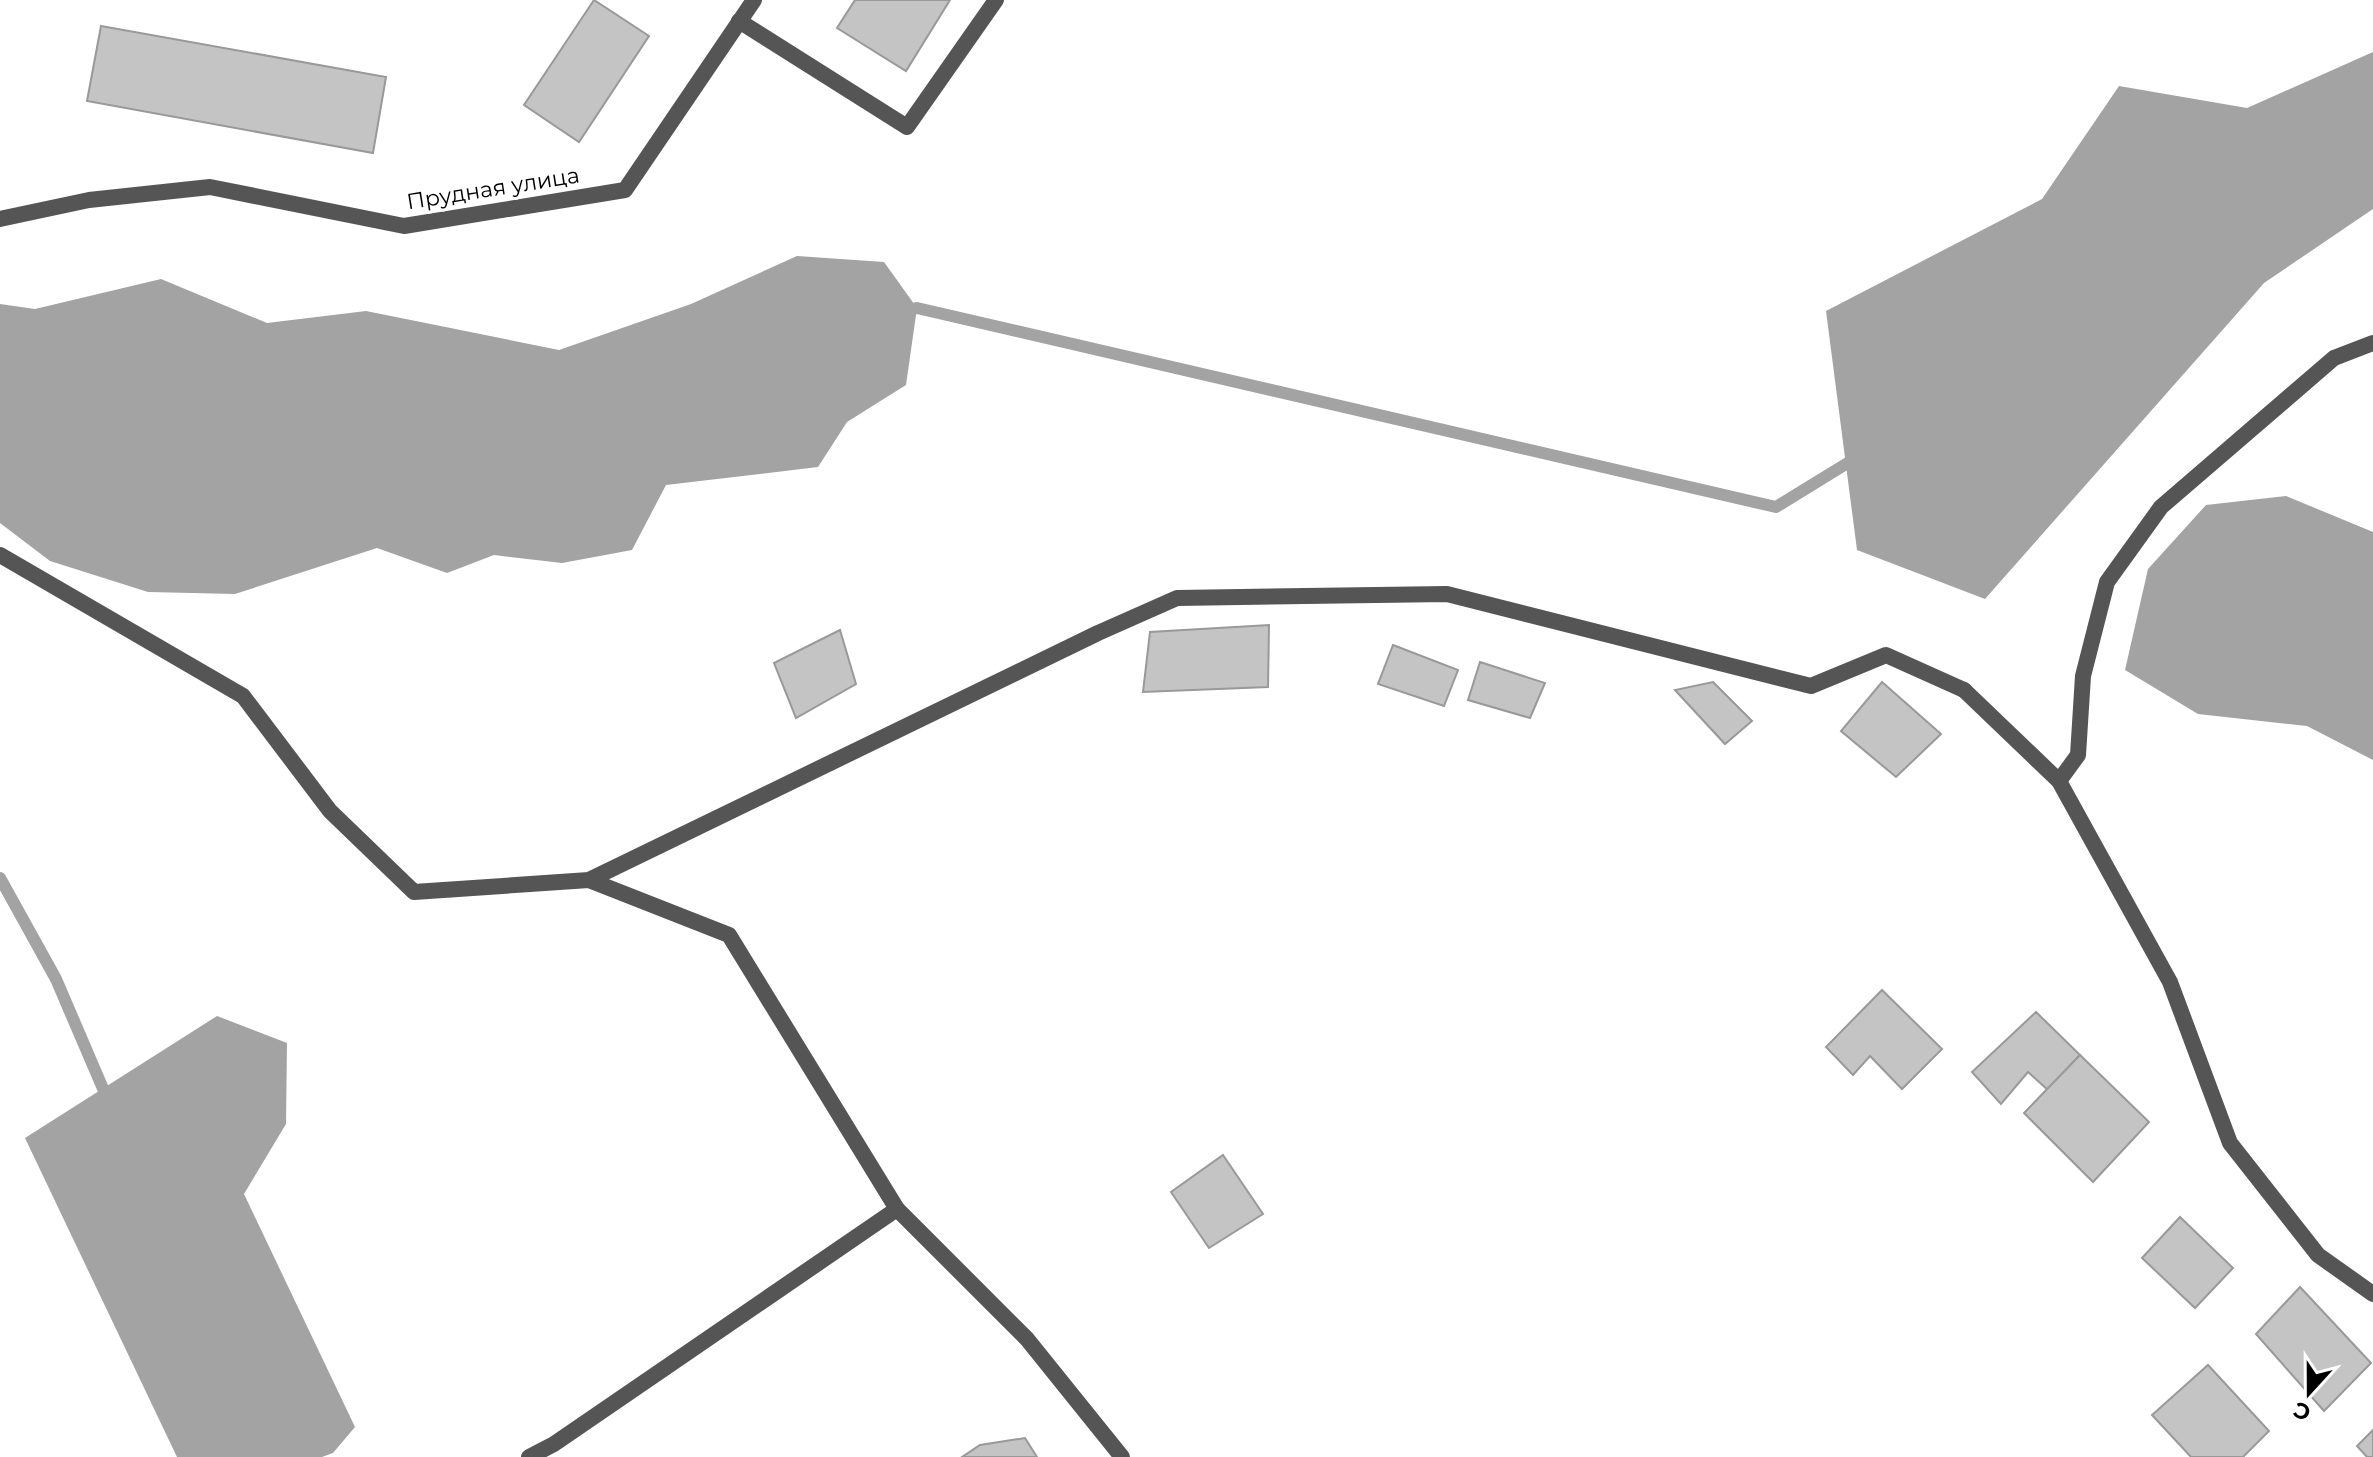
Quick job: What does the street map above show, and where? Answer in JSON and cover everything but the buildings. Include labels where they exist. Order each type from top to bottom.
[{"type":"street","name":"Прудная улица","points":[[0,219],[89,200],[210,187],[404,226],[625,190],[754,0]]},
{"type":"street","points":[[739,21],[907,127],[996,0]]},
{"type":"street","points":[[2059,781],[2078,755],[2083,676],[2107,582],[2161,507],[2334,358],[2373,343]]},
{"type":"street","points":[[0,555],[243,696],[330,811],[414,892],[589,880],[1098,633],[1177,598],[1447,594],[1811,686],[1886,655],[1964,690],[2059,781],[2170,982],[2230,1143],[2318,1255],[2373,1294]]},
{"type":"street","points":[[589,880],[729,935],[897,1209],[1027,1339],[1122,1457]]},
{"type":"street","points":[[529,1457],[554,1444],[897,1209]]},
{"type":"shaded area","points":[[2373,52],[2373,209],[2264,283],[1985,599],[1857,550],[1826,311],[2042,199],[2119,86],[2247,108]]},
{"type":"shaded area","points":[[797,256],[884,262],[917,308],[906,385],[847,422],[818,467],[666,485],[632,550],[562,563],[494,555],[447,573],[377,548],[235,594],[148,592],[50,561],[0,523],[0,304],[35,309],[161,279],[267,323],[366,311],[559,350],[691,304]]},
{"type":"shaded area","points":[[2286,496],[2373,532],[2373,760],[2307,726],[2198,714],[2125,670],[2148,569],[2206,505]]},
{"type":"shaded area","points":[[217,1016],[287,1043],[286,1124],[244,1194],[355,1427],[333,1453],[322,1457],[177,1457],[25,1138]]},
{"type":"waterway","points":[[903,312],[917,308],[1776,507],[1859,456]]},
{"type":"waterway","points":[[0,878],[56,979],[110,1105]]}]
